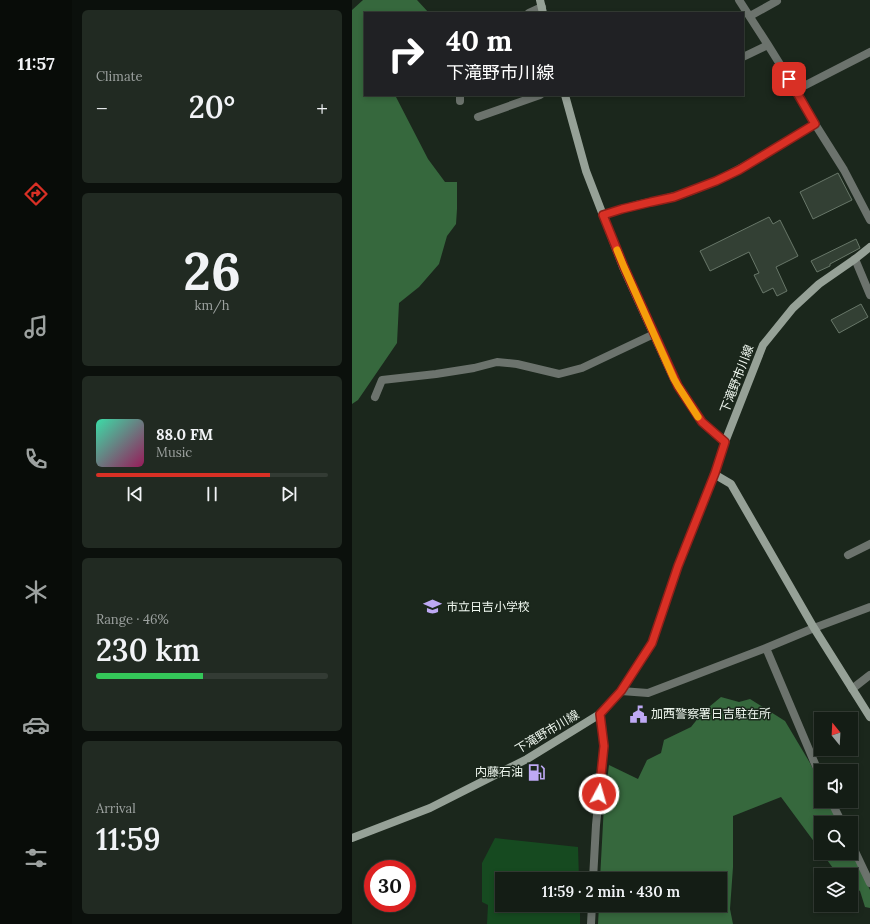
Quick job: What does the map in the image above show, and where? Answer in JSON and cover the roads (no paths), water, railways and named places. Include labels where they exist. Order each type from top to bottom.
[{"type":"main road","points":[[565,96],[586,172],[624,267],[678,386],[702,422],[725,442]]},
{"type":"main road","name":"下滝野市川線","points":[[352,838],[437,804],[527,759],[600,714],[621,691],[652,643],[678,566],[762,345],[793,308],[819,284],[870,247]]},
{"type":"main road","points":[[714,474],[731,484],[814,628],[870,717]]},
{"type":"street","points":[[739,0],[796,90],[815,124],[844,170],[870,220]]},
{"type":"street","points":[[750,16],[777,1]]},
{"type":"street","points":[[531,12],[542,7]]},
{"type":"street","points":[[744,57],[768,45]]},
{"type":"street","points":[[796,90],[870,52]]},
{"type":"street","points":[[478,117],[537,96]]},
{"type":"street","points":[[603,215],[674,197],[716,181],[739,170],[815,124]]},
{"type":"street","points":[[855,259],[870,295]]},
{"type":"street","points":[[375,398],[382,380],[436,374],[474,368],[497,362],[517,364],[559,374],[582,368],[654,334]]},
{"type":"street","points":[[848,554],[870,544]]},
{"type":"street","points":[[621,691],[648,693],[870,607]]},
{"type":"street","points":[[766,648],[815,764]]},
{"type":"street","points":[[852,689],[870,675]]},
{"type":"street","points":[[594,872],[596,826],[604,746],[600,714]]},
{"type":"street","points":[[858,858],[870,883]]},
{"type":"street","points":[[591,924],[592,912]]},
{"type":"place","name":"市立日吉小学校","points":[[433,607]]},
{"type":"place","name":"加西警察署日吉駐在所","points":[[638,714]]},
{"type":"place","name":"内藤石油","points":[[536,772]]}]
